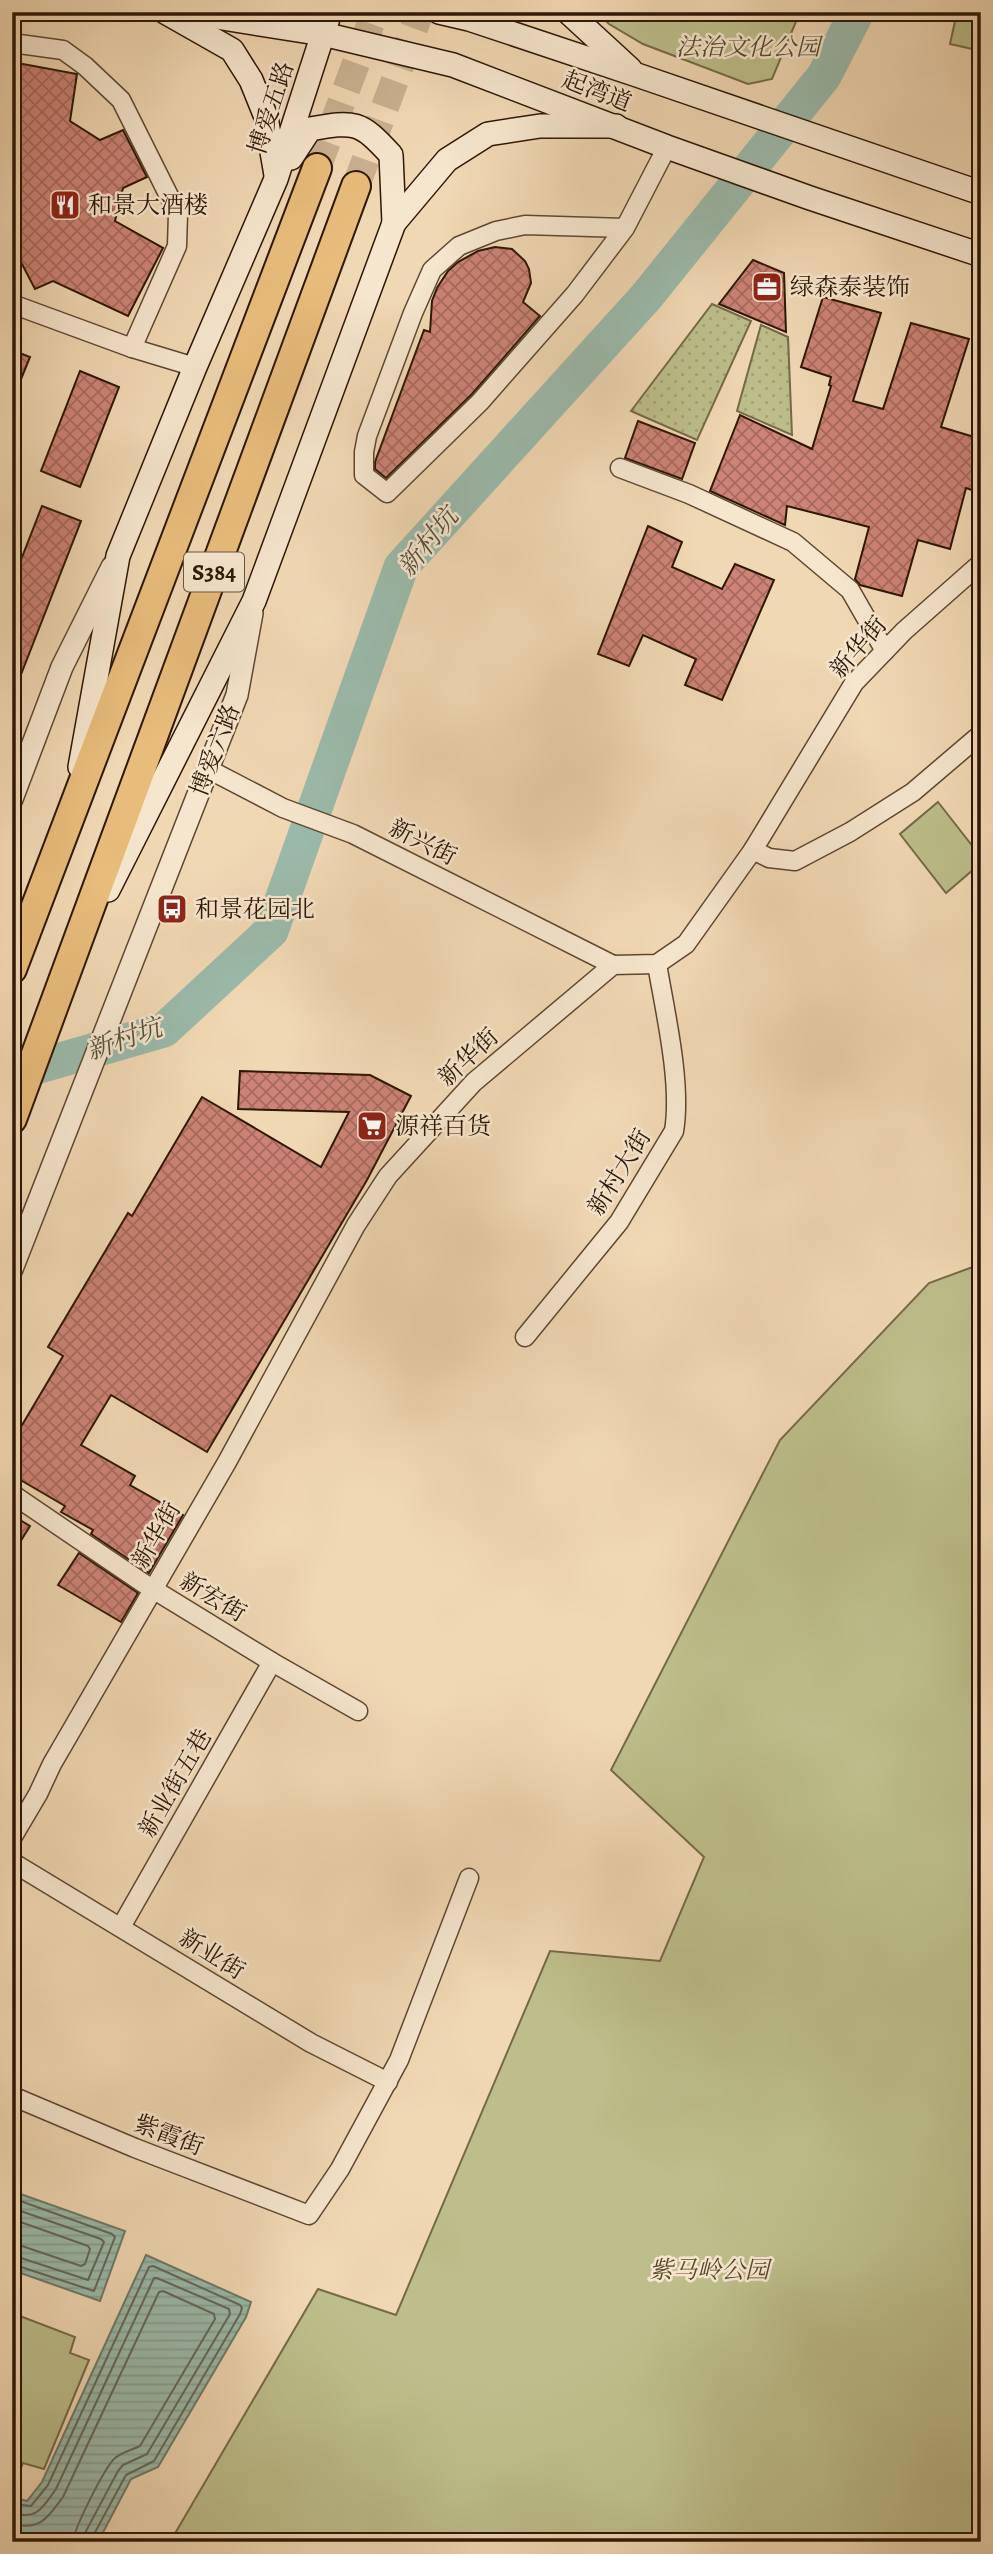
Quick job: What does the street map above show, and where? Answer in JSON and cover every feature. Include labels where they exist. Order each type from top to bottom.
[{"type":"highway","name":"S384","points":[[12,969],[317,168]]},
{"type":"highway","name":"S384","points":[[12,1119],[356,187]]},
{"type":"main road","points":[[165,12],[232,50],[250,80],[266,117],[276,179]]},
{"type":"main road","name":"起湾道","points":[[185,12],[326,23],[453,65],[667,147],[981,255]]},
{"type":"main road","name":"起湾道","points":[[439,12],[469,19],[637,75],[981,193]]},
{"type":"main road","points":[[568,12],[637,75]]},
{"type":"main road","name":"博爱五路","points":[[276,179],[326,23]]},
{"type":"main road","points":[[71,818],[118,556],[276,179],[310,129],[344,122],[370,132],[391,155],[394,223]]},
{"type":"main road","points":[[394,223],[447,160],[488,134],[540,126],[616,126]]},
{"type":"main road","name":"博爱六路","points":[[254,601],[394,223]]},
{"type":"main road","points":[[73,958],[254,601]]},
{"type":"street","points":[[12,43],[62,50],[85,66],[121,100],[178,214],[177,246],[132,348]]},
{"type":"street","points":[[625,228],[525,225],[496,230],[459,246],[432,270],[367,436],[364,475],[387,493],[480,402],[575,294],[625,228],[667,147]]},
{"type":"street","points":[[12,304],[132,348],[195,367]]},
{"type":"street","points":[[620,468],[689,494],[804,549],[850,590],[885,651]]},
{"type":"street","points":[[12,799],[62,667],[118,556]]},
{"type":"street","name":"新华街","points":[[657,964],[686,944],[753,850],[855,683],[904,631],[981,563]]},
{"type":"street","name":"博爱六路","points":[[12,1269],[237,695],[254,601]]},
{"type":"street","points":[[753,850],[769,858],[795,861],[850,832],[914,792],[981,734]]},
{"type":"street","name":"新兴街","points":[[208,769],[283,808],[354,834],[613,965]]},
{"type":"street","points":[[613,965],[657,964]]},
{"type":"street","name":"新村大街","points":[[526,1337],[618,1222],[674,1131],[676,1117],[671,1044],[657,964]]},
{"type":"street","name":"新华街","points":[[12,1838],[227,1462],[356,1225],[388,1176],[474,1082],[613,965]]},
{"type":"street","name":"新宏街","points":[[12,1494],[153,1589],[358,1711]]},
{"type":"street","name":"新业街五巷","points":[[121,1927],[272,1662]]},
{"type":"street","name":"新业街","points":[[12,1862],[311,2043],[388,2082]]},
{"type":"street","points":[[388,2082],[425,1995],[469,1878]]},
{"type":"street","name":"紫霞街","points":[[12,2096],[135,2148],[309,2216],[340,2169],[388,2082]]},
{"type":"green space","name":"法治文化公园","points":[[597,12],[800,12],[772,79],[748,84],[643,44],[609,24]]},
{"type":"green space","points":[[957,12],[981,12],[981,51],[950,44]]},
{"type":"green space","points":[[712,304],[751,321],[697,440],[631,411]]},
{"type":"green space","points":[[761,325],[788,337],[792,435],[737,411]]},
{"type":"green space","points":[[938,802],[981,857],[981,863],[946,893],[900,834]]},
{"type":"green space","name":"紫马岭公园","points":[[981,1264],[981,2542],[170,2542],[318,2289],[396,2315],[550,1951],[660,1961],[704,1857],[611,1770],[780,1440],[929,1283]]},
{"type":"green space","points":[[12,2313],[75,2337],[70,2353],[89,2360],[44,2469],[23,2463],[18,2476],[12,2474]]},
{"type":"water","points":[[12,2191],[125,2231],[100,2301],[12,2270]]},
{"type":"water","points":[[146,2255],[251,2302],[246,2317],[158,2467],[131,2479],[98,2542],[12,2542],[12,2497],[27,2501],[42,2482]]},
{"type":"building","name":"和景大酒楼","points":[[12,62],[77,74],[70,121],[100,140],[123,130],[147,177],[123,188],[115,221],[163,248],[128,316],[53,281],[35,289],[12,245]]},
{"type":"building","points":[[495,247],[512,249],[525,261],[531,283],[523,302],[540,316],[472,394],[386,478],[375,469],[375,462],[424,330],[430,332],[432,301],[437,288],[448,271],[458,262],[478,251]]},
{"type":"building","points":[[753,260],[784,273],[786,332],[719,304]]},
{"type":"building","points":[[823,297],[881,313],[853,401],[883,409],[911,323],[969,339],[941,427],[981,439],[981,493],[966,488],[950,549],[918,540],[902,596],[860,585],[855,579],[869,527],[787,506],[785,525],[710,491],[740,415],[812,449],[831,386],[831,377],[801,367]]},
{"type":"building","points":[[12,350],[30,357],[13,399],[12,399]]},
{"type":"building","points":[[80,371],[119,387],[80,487],[41,471]]},
{"type":"building","points":[[638,421],[695,443],[682,479],[625,458]]},
{"type":"building","points":[[42,506],[81,521],[13,695],[12,583]]},
{"type":"building","points":[[648,526],[682,542],[672,567],[722,589],[735,564],[774,580],[722,700],[685,685],[696,659],[643,635],[629,666],[598,654]]},
{"type":"building","points":[[240,1071],[370,1075],[411,1096],[367,1180],[207,1452],[111,1395],[81,1445],[135,1476],[130,1485],[183,1515],[149,1573],[91,1534],[93,1530],[61,1512],[65,1506],[12,1475],[12,1442],[63,1356],[48,1347],[128,1213],[132,1216],[202,1097],[321,1167],[349,1112],[238,1109]]},
{"type":"building","points":[[12,1515],[30,1526],[12,1555]]},
{"type":"building","points":[[79,1553],[138,1593],[121,1622],[58,1585]]},
{"type":"waterway","name":"新村坑","points":[[12,1074],[164,1030],[271,931],[401,567],[646,297],[824,76],[857,12]]},
{"type":"tunnel","points":[[317,168],[375,12]]},
{"type":"tunnel","points":[[356,186],[420,12]]},
{"type":"place","name":"和景大酒楼","points":[[65,205]]},
{"type":"place","name":"绿森泰装饰","points":[[767,287]]},
{"type":"place","name":"和景花园北","points":[[172,909]]},
{"type":"place","name":"源祥百货","points":[[372,1126]]}]
